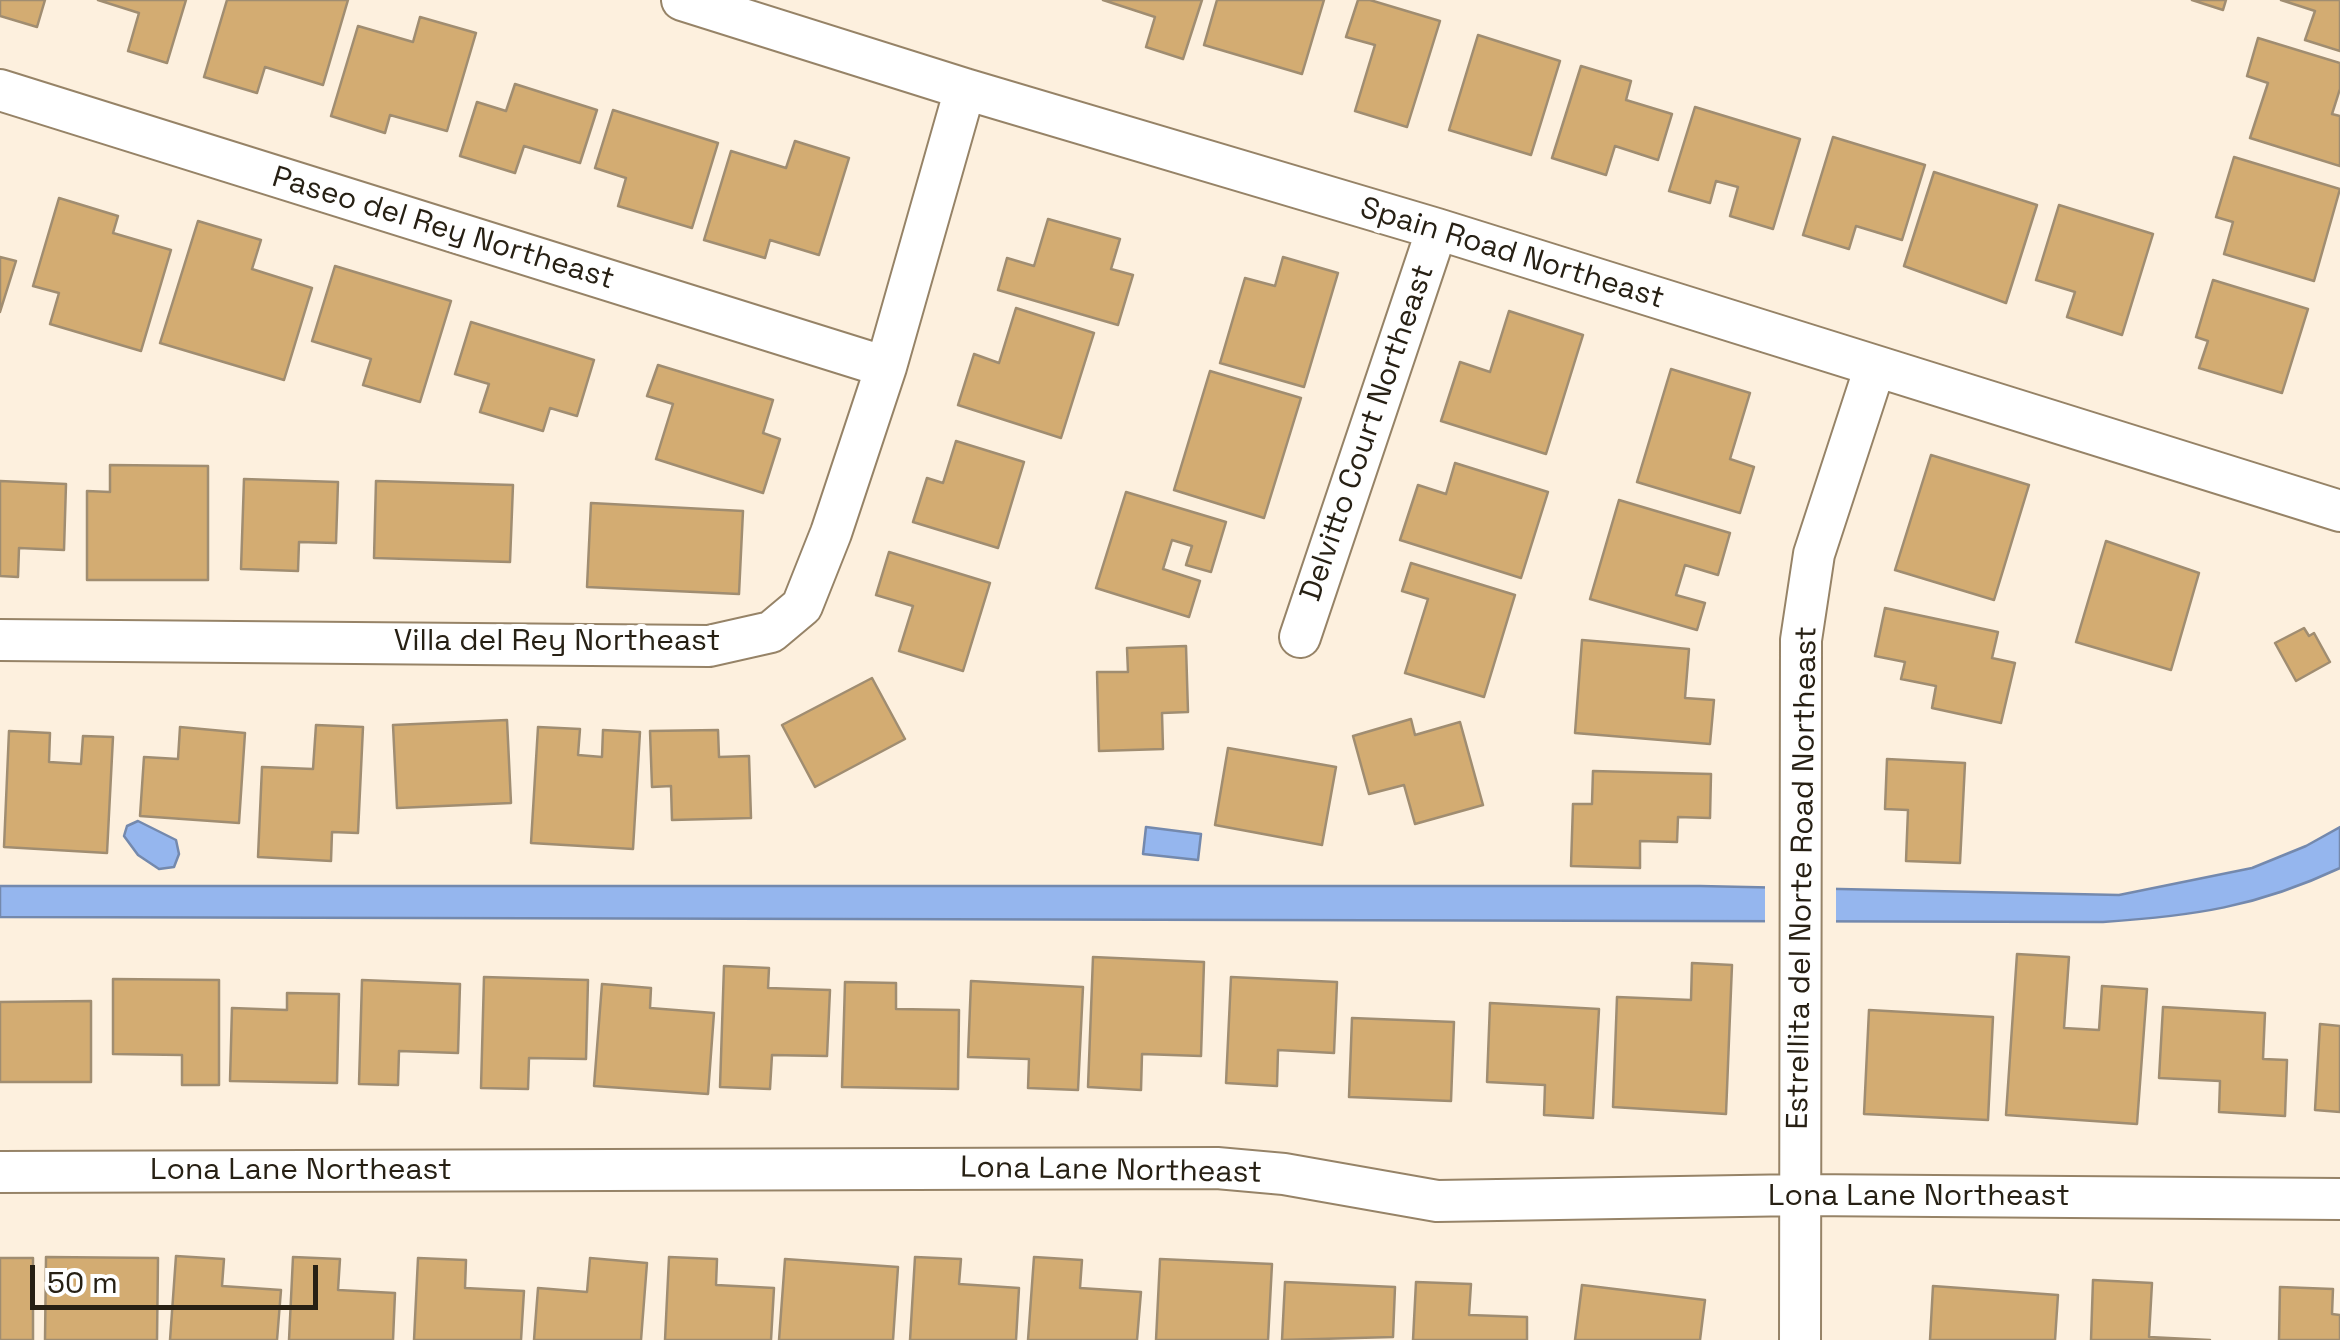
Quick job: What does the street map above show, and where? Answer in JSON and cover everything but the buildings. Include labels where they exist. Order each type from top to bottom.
[{"type":"street","name":"Spain Road Northeast","points":[[682,0],[965,89],[1437,229],[1875,367],[2338,504]]},
{"type":"street","name":"Villa del Rey Northeast","points":[[0,640],[709,646],[771,632],[802,606],[831,534],[886,367],[965,89]]},
{"type":"street","name":"Paseo del Rey Northeast","points":[[0,90],[886,367]]},
{"type":"street","name":"Delvitto Court Northeast","points":[[1300,637],[1437,229]]},
{"type":"street","name":"Estrellita del Norte Road Northeast","points":[[1800,1340],[1801,640],[1814,554],[1875,367]]},
{"type":"street","name":"Lona Lane Northeast","points":[[0,1172],[1217,1168],[1284,1174],[1436,1200],[1801,1196],[2340,1199]]},
{"type":"water","points":[[138,821],[176,840],[179,854],[174,867],[159,869],[138,855],[124,836],[127,826]]},
{"type":"water","points":[[1146,827],[1201,834],[1198,860],[1143,854]]},
{"type":"water","points":[[2340,827],[2340,868],[2310,881],[2224,907],[2103,922],[0,917],[0,886],[1700,886],[2119,895],[2252,868]]},
{"type":"pier","points":[[1765,884],[1836,885],[1836,926],[1765,924]]}]
